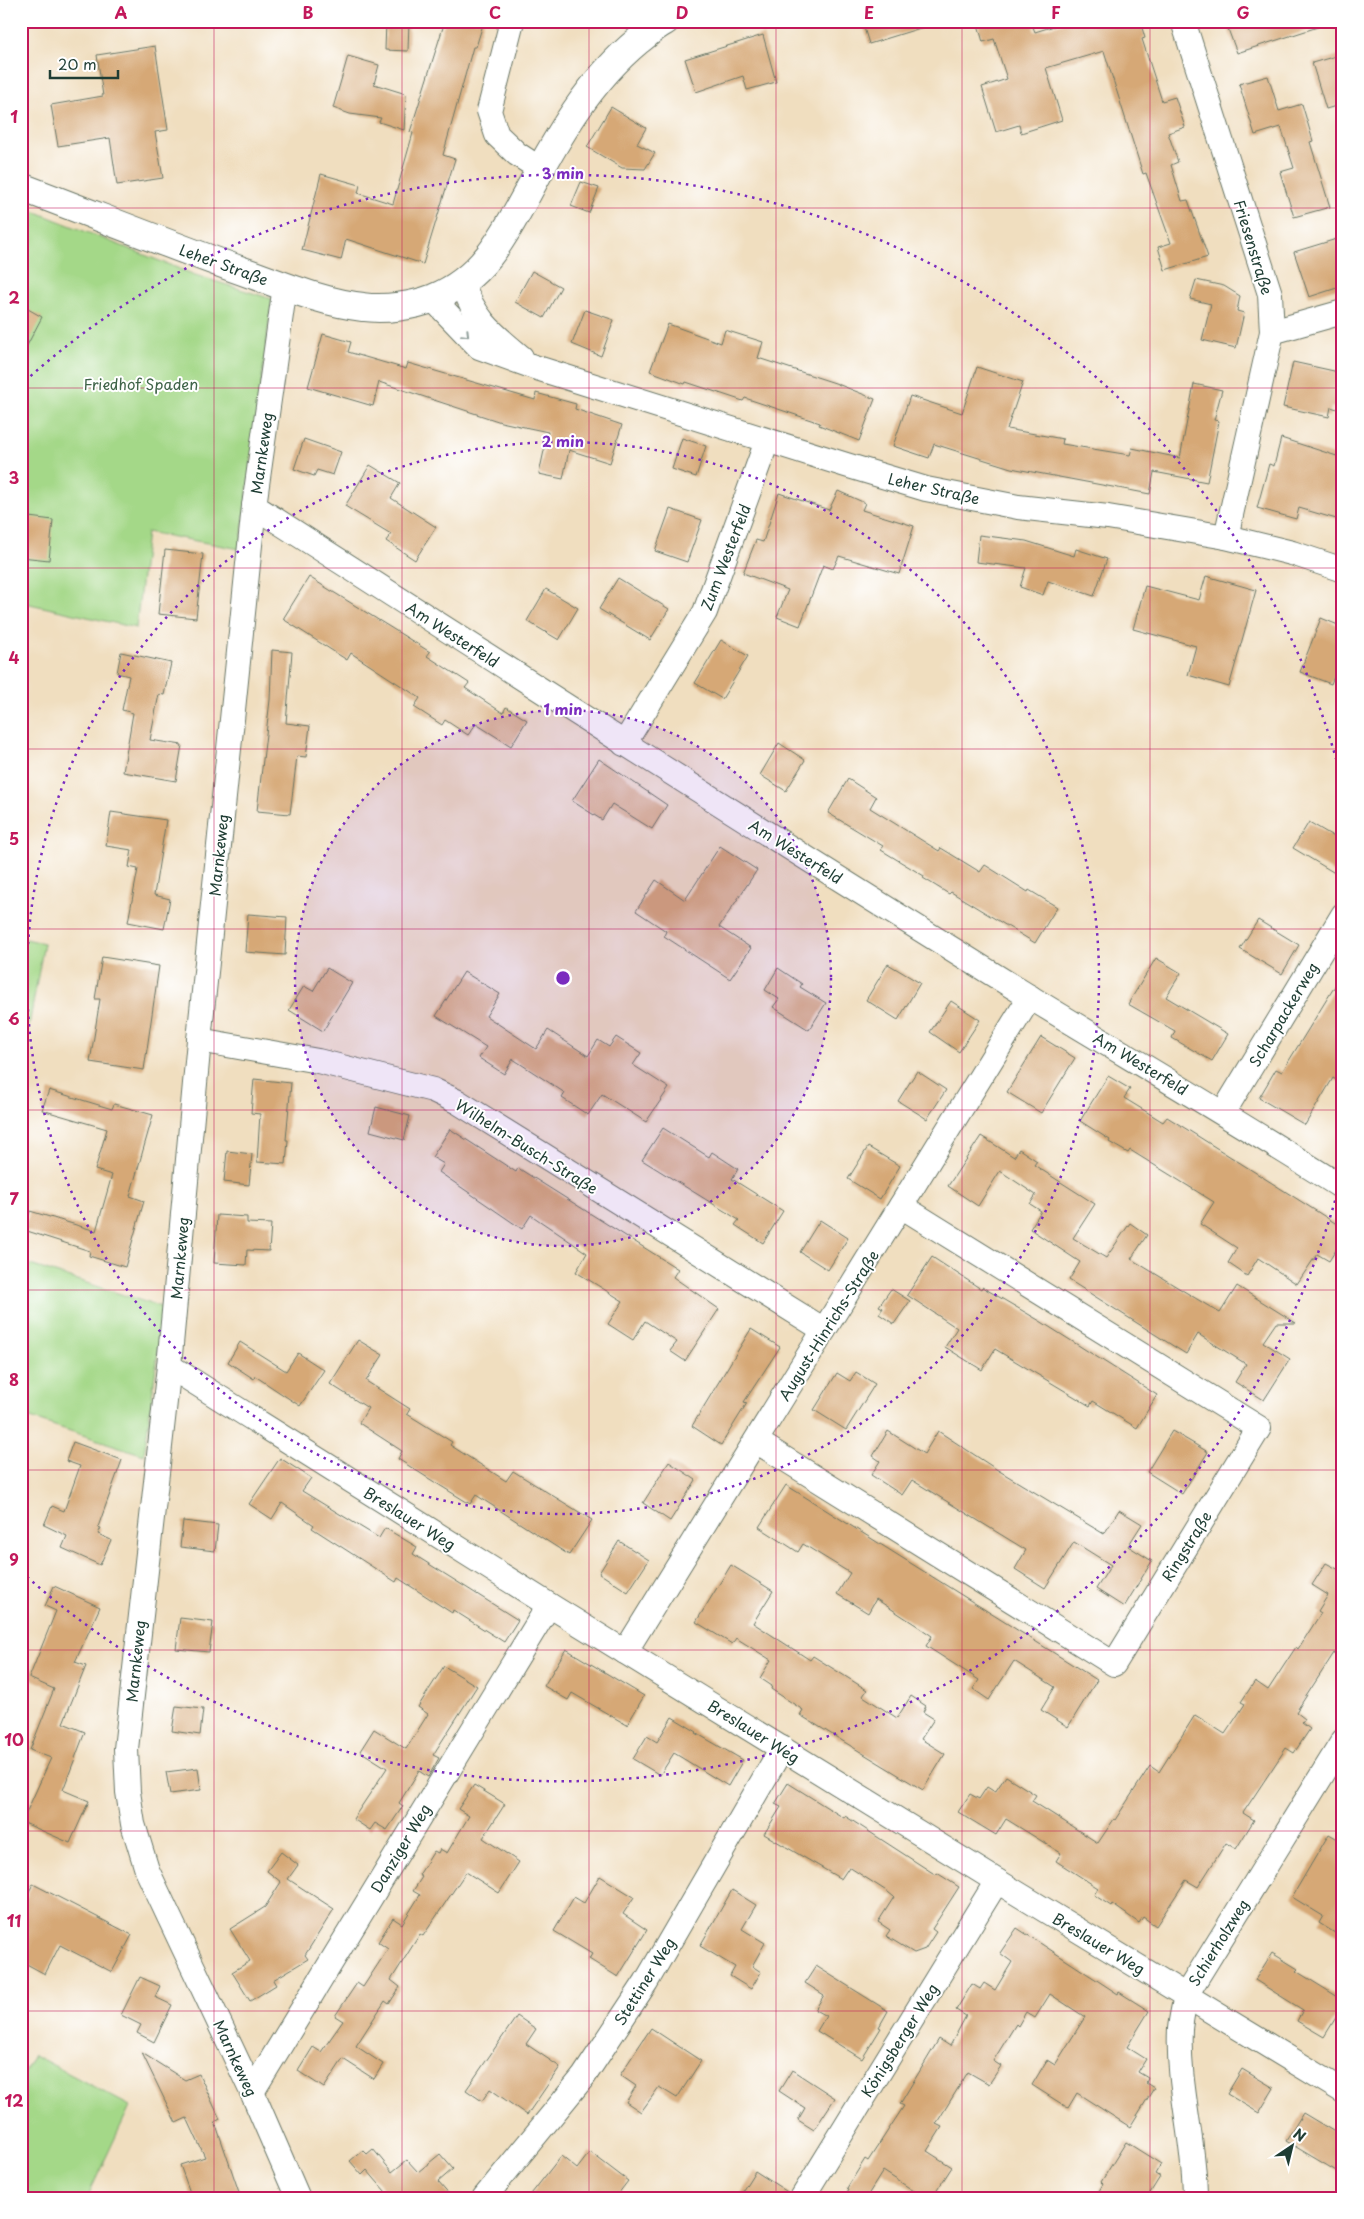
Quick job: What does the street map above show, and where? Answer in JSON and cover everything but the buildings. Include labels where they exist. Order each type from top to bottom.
[{"type":"street","points":[[512,21],[488,110],[497,135],[517,154],[540,169]]},
{"type":"street","points":[[462,282],[481,266],[502,241],[563,128],[590,88],[623,53],[665,21]]},
{"type":"street","name":"Friesenstraße","points":[[1183,21],[1270,294],[1272,332],[1226,537]]},
{"type":"street","name":"Leher Straße","points":[[21,187],[187,252],[285,286],[363,307],[396,307],[433,298],[462,282],[470,304],[483,323],[534,367]]},
{"type":"street","name":"Marnkeweg","points":[[285,286],[254,506],[199,1040],[169,1366],[126,1749],[128,1792],[133,1824],[146,1870],[252,2092],[298,2198]]},
{"type":"street","name":"Leher Straße","points":[[433,298],[479,347],[534,367],[768,441],[926,488],[1018,507],[1108,518],[1226,537],[1292,553],[1343,570]]},
{"type":"street","points":[[1272,332],[1343,312]]},
{"type":"street","name":"Zum Westerfeld","points":[[624,744],[705,612],[768,441]]},
{"type":"street","name":"Am Westerfeld","points":[[254,506],[624,744],[1030,997],[1224,1112],[1343,1188]]},
{"type":"street","name":"Scharpackerweg","points":[[1224,1112],[1343,915]]},
{"type":"street","name":"August-Hinrichs-Straße","points":[[625,1652],[1030,997]]},
{"type":"street","name":"Wilhelm-Busch-Straße","points":[[199,1040],[318,1061],[433,1090],[458,1102],[824,1330]]},
{"type":"street","name":"Ringstraße","points":[[756,1441],[1114,1664],[1259,1428],[901,1206]]},
{"type":"street","name":"Breslauer Weg","points":[[169,1366],[548,1605],[997,1882],[1343,2091]]},
{"type":"street","name":"Danziger Weg","points":[[252,2092],[548,1605]]},
{"type":"street","name":"Schierholzweg","points":[[1195,2198],[1195,2169],[1180,2028],[1186,1995],[1343,1742]]},
{"type":"street","name":"Stettiner Weg","points":[[484,2198],[584,2076],[646,1982],[782,1748]]},
{"type":"street","name":"Königsberger Weg","points":[[802,2198],[997,1882]]},
{"type":"green space","name":"Friedhof Spaden","points":[[21,206],[195,275],[272,299],[240,549],[147,532],[136,628],[21,602]]},
{"type":"green space","points":[[21,938],[44,943],[21,1070]]},
{"type":"green space","points":[[21,1262],[164,1308],[144,1455],[21,1415]]},
{"type":"green space","points":[[34,2055],[130,2106],[87,2198],[21,2198],[21,2079]]}]
